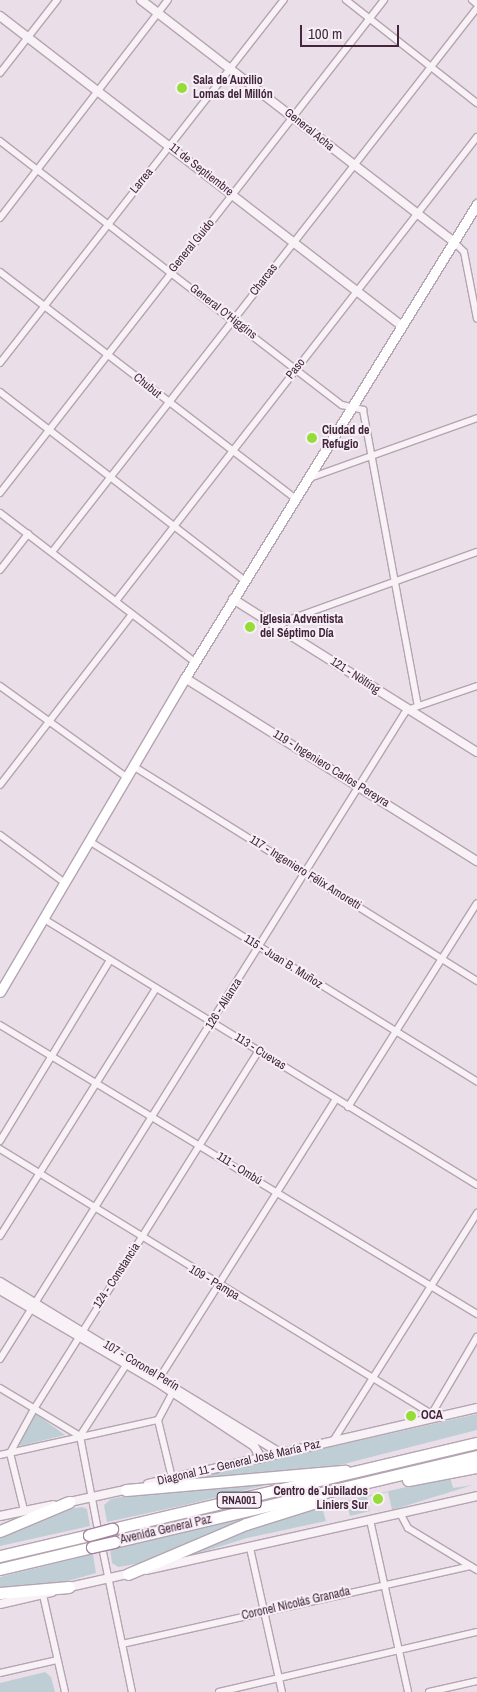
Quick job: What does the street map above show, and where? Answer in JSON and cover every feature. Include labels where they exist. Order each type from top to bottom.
[{"type":"highway","name":"Avenida General Paz","points":[[0,1556],[367,1471],[454,1449],[477,1441]]},
{"type":"highway","name":"Avenida General Paz","points":[[0,1569],[97,1550],[114,1542],[371,1483],[477,1462]]},
{"type":"highway","points":[[126,1490],[328,1471],[367,1471]]},
{"type":"highway","points":[[128,1574],[246,1524],[371,1483]]},
{"type":"highway","points":[[0,1532],[24,1515],[69,1502]]},
{"type":"highway","points":[[0,1593],[69,1587]]},
{"type":"main road","points":[[1,989],[185,678],[477,204]]},
{"type":"street","points":[[0,73],[57,0]]},
{"type":"street","name":"General Acha","points":[[141,0],[294,117],[416,216],[454,242]]},
{"type":"street","points":[[0,218],[168,0]]},
{"type":"street","name":"Larrea","points":[[0,363],[284,0]]},
{"type":"street","points":[[346,0],[477,103]]},
{"type":"street","name":"General Guido","points":[[0,493],[384,0]]},
{"type":"street","points":[[472,0],[477,4]]},
{"type":"street","name":"Charcas","points":[[52,552],[477,8]]},
{"type":"street","name":"11 de Septiembre","points":[[0,16],[402,326]]},
{"type":"street","name":"Paso","points":[[116,601],[477,137]]},
{"type":"street","name":"General O'Higgins","points":[[0,141],[342,405],[352,407]]},
{"type":"street","points":[[454,242],[464,252],[474,283],[477,320]]},
{"type":"street","name":"Chubut","points":[[0,272],[169,404],[295,498]]},
{"type":"street","points":[[0,392],[244,581]]},
{"type":"street","points":[[352,407],[363,410],[418,706]]},
{"type":"street","points":[[307,479],[477,418]]},
{"type":"street","points":[[0,513],[195,662]]},
{"type":"street","points":[[0,570],[28,534]]},
{"type":"street","points":[[278,627],[288,620],[477,552]]},
{"type":"street","name":"121 - Nölting","points":[[233,599],[477,752]]},
{"type":"street","points":[[0,784],[132,614]]},
{"type":"street","name":"119 - Ingeniero Carlos Pereyra","points":[[185,678],[477,860]]},
{"type":"street","points":[[0,686],[47,722],[126,777]]},
{"type":"street","points":[[408,710],[477,686]]},
{"type":"street","name":"126 - Alianza","points":[[0,1359],[32,1305],[154,1117],[408,710]]},
{"type":"street","name":"117 - Ingeniero Félix Amoretti","points":[[133,766],[477,981]]},
{"type":"street","points":[[0,834],[65,883]]},
{"type":"street","name":"115 - Juan B. Muñoz","points":[[89,842],[477,1082]]},
{"type":"street","points":[[348,1107],[477,903]]},
{"type":"street","name":"113 - Cuevas","points":[[44,918],[477,1185]]},
{"type":"street","points":[[0,1141],[110,960]]},
{"type":"street","points":[[0,1236],[156,988]]},
{"type":"street","name":"111 - Ombú","points":[[0,1024],[477,1314]]},
{"type":"street","name":"124 - Constancia","points":[[10,1453],[34,1409],[80,1334],[259,1052]]},
{"type":"street","points":[[158,1380],[336,1099]]},
{"type":"street","name":"109 - Pampa","points":[[0,1149],[93,1209],[431,1416]]},
{"type":"street","points":[[333,1441],[477,1213]]},
{"type":"street","name":"107 - Coronel Perín","points":[[0,1282],[32,1305],[280,1453]]},
{"type":"street","name":"107 - Coronel Perín","points":[[0,1290],[32,1305]]},
{"type":"street","points":[[431,1416],[477,1337]]},
{"type":"street","points":[[97,1525],[80,1436],[128,1361]]},
{"type":"street","points":[[0,1388],[80,1436]]},
{"type":"street","points":[[172,1478],[158,1420],[174,1390]]},
{"type":"street","name":"107 - Coronel Perín","points":[[174,1390],[254,1446],[261,1458]]},
{"type":"street","name":"Diagonal 11 - General José María Paz","points":[[69,1502],[333,1441],[431,1416],[477,1408]]},
{"type":"street","points":[[0,1455],[158,1420]]},
{"type":"street","points":[[0,1516],[24,1515],[10,1453]]},
{"type":"street","points":[[0,1604],[108,1578],[250,1548],[477,1496]]},
{"type":"street","points":[[400,1513],[408,1528],[477,1570]]},
{"type":"street","points":[[370,1520],[408,1692]]},
{"type":"street","points":[[250,1548],[282,1692]]},
{"type":"street","points":[[97,1550],[108,1578],[132,1692]]},
{"type":"street","name":"Coronel Nicolás Granada","points":[[122,1644],[470,1566]]},
{"type":"street","points":[[43,1595],[65,1692]]},
{"type":"street","points":[[219,1692],[477,1632]]},
{"type":"street","points":[[0,1673],[57,1660]]},
{"type":"street","points":[[429,1692],[477,1681]]},
{"type":"shaded area","points":[[36,1414],[65,1435],[20,1446],[18,1444]]},
{"type":"shaded area","points":[[477,1414],[477,1430],[332,1467],[179,1481]]},
{"type":"shaded area","points":[[450,1477],[453,1488],[473,1485],[392,1510],[388,1492],[367,1497],[370,1511],[350,1516],[347,1505],[323,1511],[326,1521],[247,1538],[177,1560],[252,1526],[297,1512]]},
{"type":"shaded area","points":[[290,1479],[107,1522],[104,1505],[111,1499],[149,1491]]},
{"type":"shaded area","points":[[82,1507],[87,1509],[90,1526],[0,1546],[0,1534],[59,1511]]},
{"type":"shaded area","points":[[269,1510],[142,1563],[118,1567],[112,1563],[110,1549]]},
{"type":"shaded area","points":[[93,1554],[96,1573],[61,1583],[0,1590],[0,1577]]},
{"type":"shaded area","points":[[45,1672],[51,1677],[55,1692],[0,1692],[0,1683]]},
{"type":"place","name":"Sala de Auxilio Lomas del Millón","points":[[182,88]]},
{"type":"place","name":"Ciudad de Refugio","points":[[312,438]]},
{"type":"place","name":"Iglesia Adventista del Séptimo Día","points":[[250,627]]},
{"type":"place","name":"OCA","points":[[411,1416]]},
{"type":"place","name":"Centro de Jubilados Liniers Sur","points":[[378,1499]]}]
